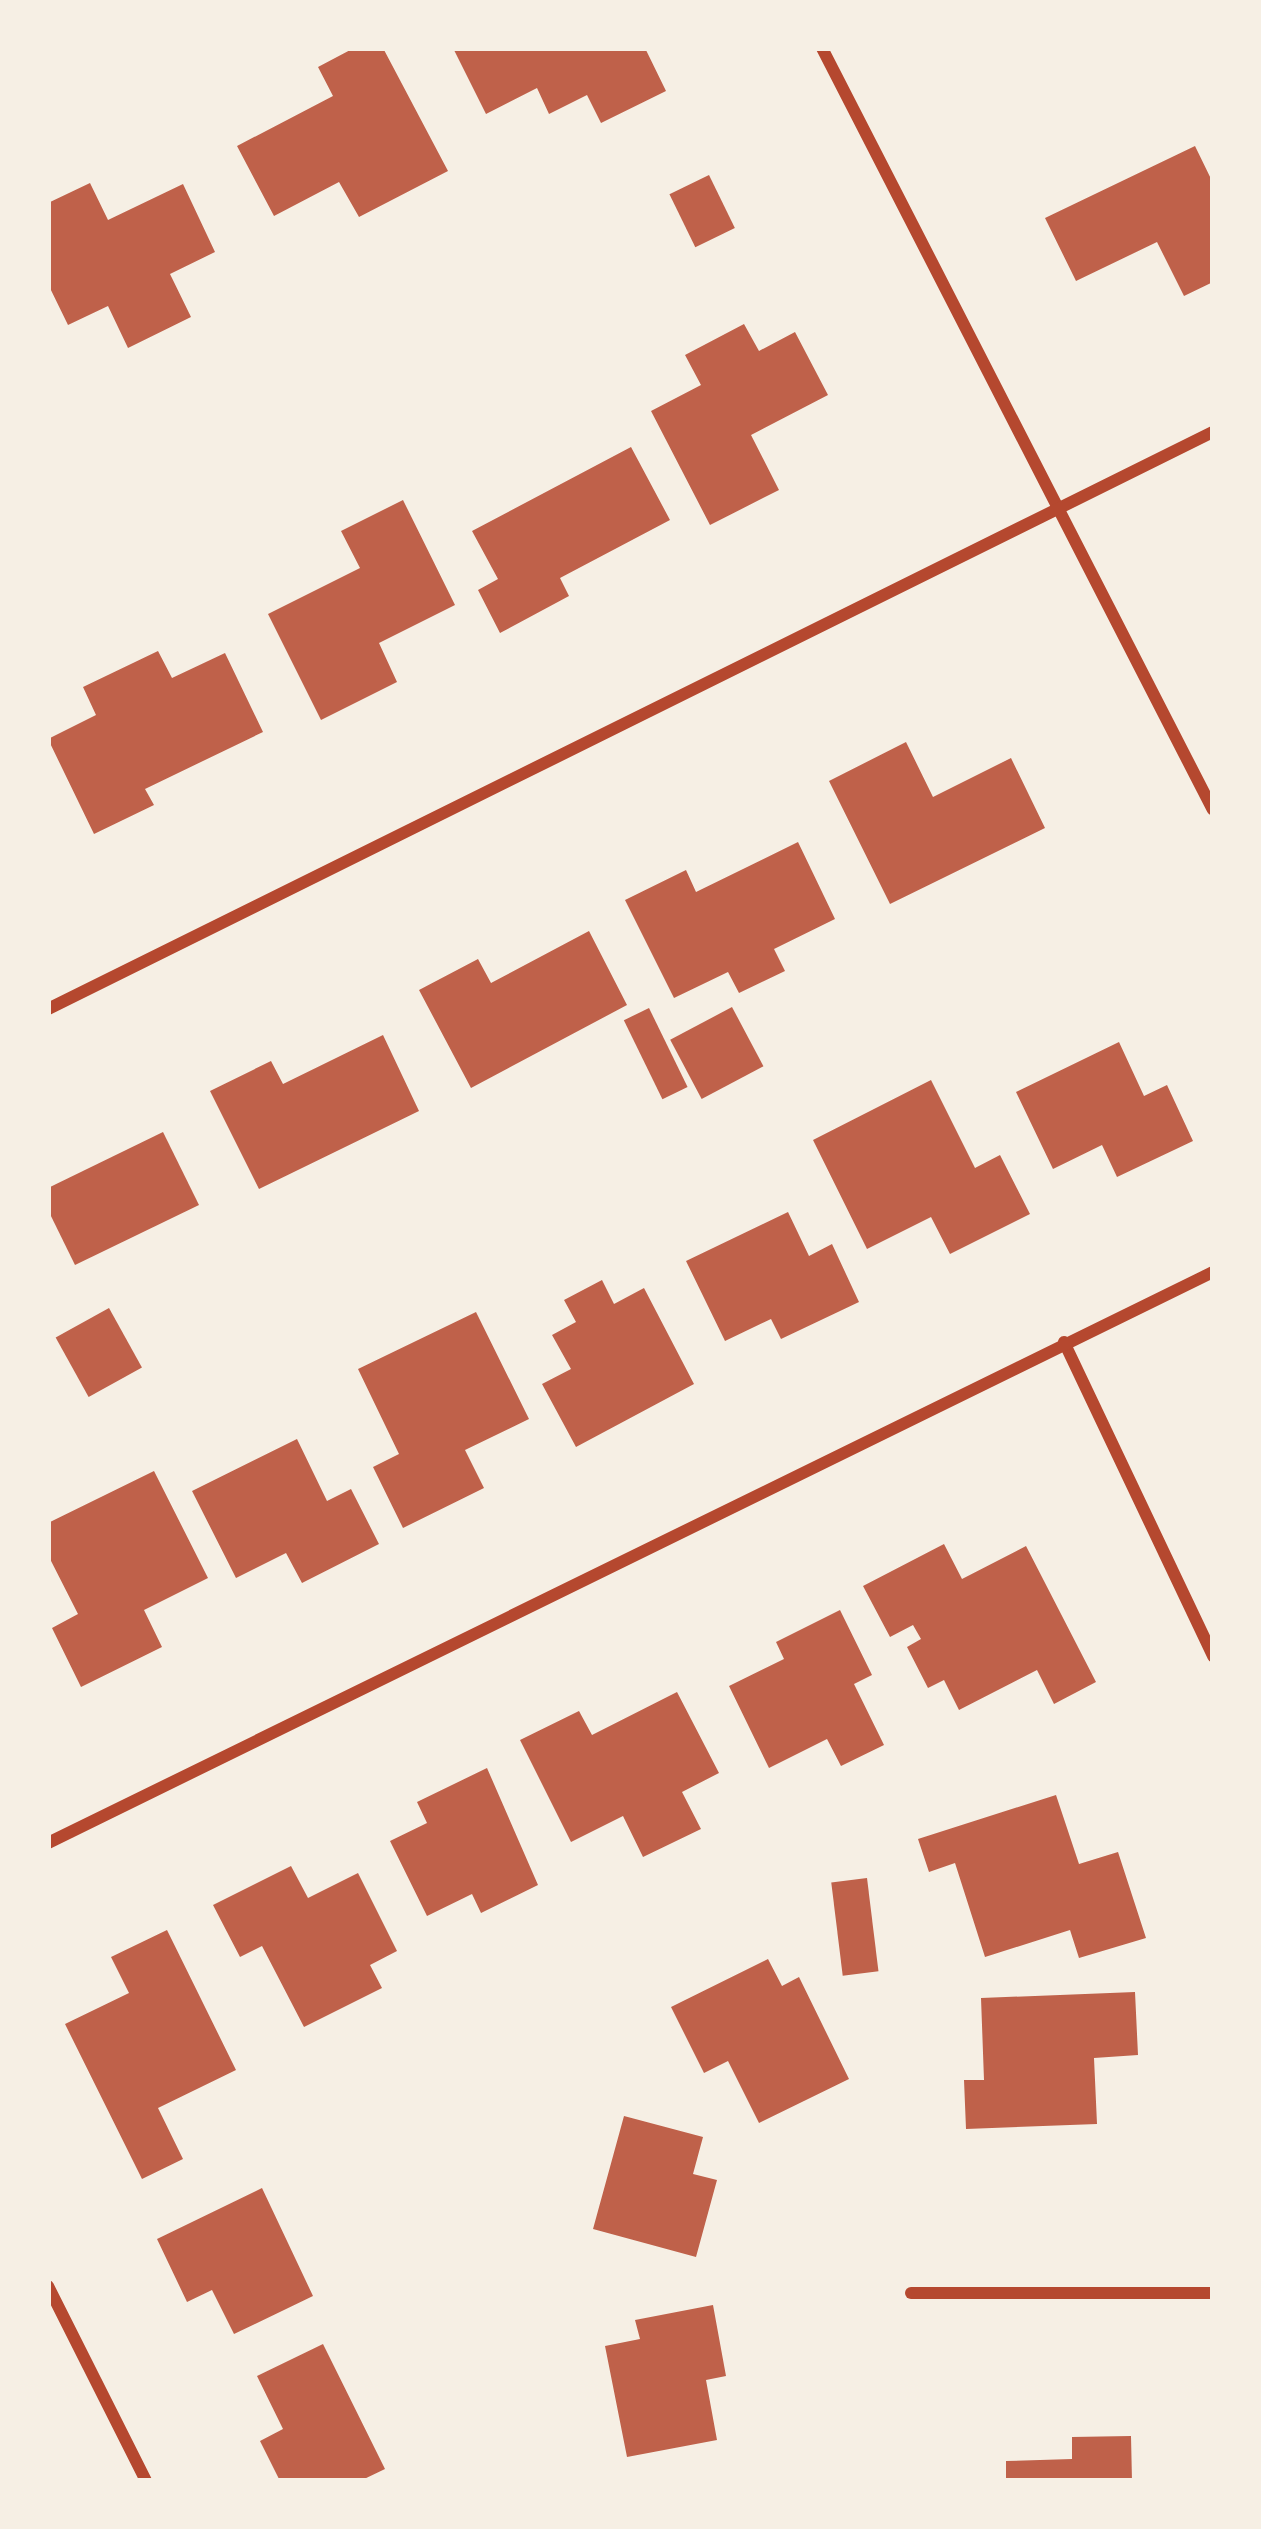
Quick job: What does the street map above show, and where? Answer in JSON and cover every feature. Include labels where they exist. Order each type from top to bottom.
[{"type":"street","points":[[822,48],[1213,810]]},
{"type":"street","points":[[48,1009],[1213,432]]},
{"type":"street","points":[[48,1843],[1213,1272]]},
{"type":"street","points":[[1064,1342],[1213,1656]]},
{"type":"street","points":[[48,2286],[146,2481]]},
{"type":"street","points":[[911,2293],[1213,2293]]},
{"type":"building","points":[[354,48],[383,48],[448,171],[359,217],[339,182],[274,216],[237,146],[333,96],[318,67]]},
{"type":"building","points":[[453,48],[645,48],[666,91],[601,123],[587,95],[549,114],[537,88],[486,114]]},
{"type":"building","points":[[1195,146],[1213,183],[1213,282],[1184,296],[1157,242],[1076,281],[1045,218]]},
{"type":"building","points":[[709,175],[735,228],[695,247],[669,194]]},
{"type":"building","points":[[90,183],[108,220],[183,184],[215,252],[170,274],[191,317],[128,348],[108,306],[68,325],[48,284],[48,203]]},
{"type":"building","points":[[744,324],[759,351],[795,332],[828,395],[751,435],[779,490],[710,525],[651,411],[701,385],[685,355]]},
{"type":"building","points":[[631,447],[670,520],[560,578],[569,596],[500,633],[478,590],[498,579],[472,531]]},
{"type":"building","points":[[403,500],[455,605],[379,643],[397,682],[321,720],[268,614],[360,568],[341,531]]},
{"type":"building","points":[[158,651],[172,678],[225,653],[263,732],[145,789],[154,805],[94,834],[48,739],[96,715],[83,687]]},
{"type":"building","points":[[906,742],[933,797],[1011,758],[1045,828],[890,904],[829,781]]},
{"type":"building","points":[[798,842],[835,919],[774,949],[785,971],[739,993],[728,972],[674,998],[625,900],[686,870],[696,892]]},
{"type":"building","points":[[589,931],[627,1005],[471,1088],[419,990],[478,959],[491,983]]},
{"type":"building","points":[[732,1007],[763,1066],[702,1099],[670,1040]]},
{"type":"building","points":[[649,1008],[688,1087],[662,1099],[624,1020]]},
{"type":"building","points":[[383,1035],[419,1111],[259,1189],[210,1091],[271,1061],[283,1084]]},
{"type":"building","points":[[1119,1042],[1144,1096],[1167,1085],[1193,1141],[1117,1177],[1102,1145],[1053,1169],[1016,1092]]},
{"type":"building","points":[[931,1080],[975,1168],[1000,1155],[1030,1214],[950,1254],[931,1217],[867,1249],[813,1140]]},
{"type":"building","points":[[163,1132],[199,1205],[75,1265],[48,1210],[48,1188]]},
{"type":"building","points":[[788,1212],[809,1256],[832,1244],[859,1302],[781,1339],[771,1319],[725,1341],[686,1261]]},
{"type":"building","points":[[602,1280],[614,1304],[644,1288],[694,1384],[576,1447],[542,1384],[571,1369],[552,1335],[576,1322],[564,1300]]},
{"type":"building","points":[[109,1308],[142,1367],[89,1397],[56,1338]]},
{"type":"building","points":[[476,1312],[529,1419],[465,1450],[484,1488],[403,1528],[373,1467],[399,1454],[358,1369]]},
{"type":"building","points":[[297,1439],[327,1501],[351,1489],[379,1544],[302,1583],[286,1553],[236,1578],[192,1491]]},
{"type":"building","points":[[154,1471],[208,1578],[144,1610],[162,1647],[81,1687],[52,1628],[78,1614],[48,1555],[48,1523]]},
{"type":"building","points":[[944,1544],[962,1579],[1026,1546],[1096,1682],[1054,1704],[1037,1670],[959,1710],[944,1680],[928,1688],[907,1647],[921,1639],[913,1625],[890,1637],[863,1586]]},
{"type":"building","points":[[840,1610],[872,1675],[854,1684],[884,1745],[841,1766],[827,1739],[769,1768],[729,1686],[784,1659],[776,1642]]},
{"type":"building","points":[[677,1692],[719,1773],[682,1792],[701,1829],[643,1857],[623,1816],[571,1842],[520,1740],[579,1711],[592,1735]]},
{"type":"building","points":[[487,1768],[538,1885],[481,1913],[472,1894],[427,1916],[390,1841],[427,1823],[417,1802]]},
{"type":"building","points":[[1056,1795],[1079,1864],[1118,1852],[1146,1938],[1079,1958],[1070,1930],[985,1957],[955,1863],[929,1872],[918,1839]]},
{"type":"building","points":[[291,1866],[308,1898],[358,1873],[397,1951],[370,1965],[382,1988],[304,2027],[262,1946],[240,1957],[213,1905]]},
{"type":"building","points":[[867,1878],[878,1971],[843,1976],[831,1882]]},
{"type":"building","points":[[167,1930],[236,2070],[158,2108],[183,2159],[142,2179],[65,2024],[129,1993],[111,1957]]},
{"type":"building","points":[[768,1959],[782,1986],[799,1977],[849,2079],[759,2123],[728,2061],[704,2073],[671,2007]]},
{"type":"building","points":[[1135,1992],[1138,2055],[1094,2058],[1097,2124],[966,2129],[964,2080],[984,2080],[981,1998]]},
{"type":"building","points":[[624,2116],[703,2137],[693,2174],[717,2180],[696,2257],[593,2229]]},
{"type":"building","points":[[262,2188],[313,2296],[234,2334],[212,2290],[187,2302],[157,2239]]},
{"type":"building","points":[[713,2305],[726,2376],[706,2380],[717,2440],[627,2457],[605,2346],[640,2339],[635,2320]]},
{"type":"building","points":[[323,2344],[385,2469],[360,2481],[280,2481],[260,2441],[283,2429],[257,2376]]},
{"type":"building","points":[[1131,2436],[1132,2481],[1006,2481],[1006,2461],[1072,2459],[1072,2437]]}]
